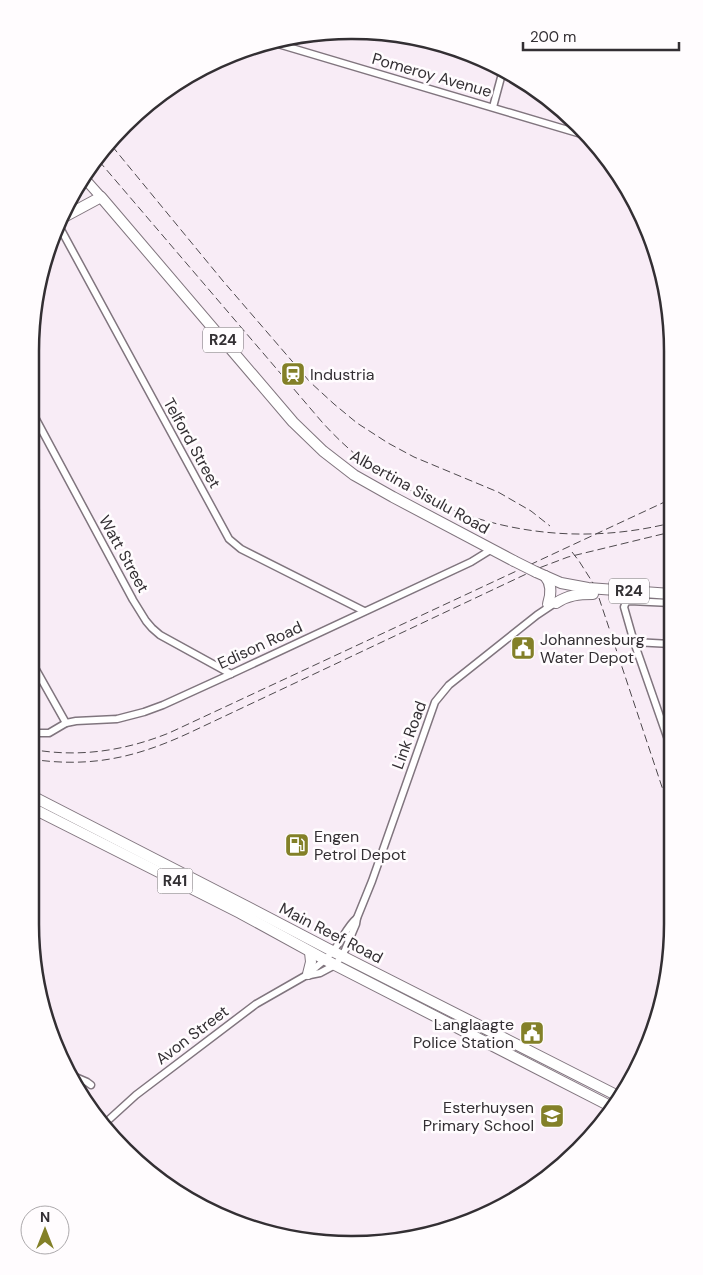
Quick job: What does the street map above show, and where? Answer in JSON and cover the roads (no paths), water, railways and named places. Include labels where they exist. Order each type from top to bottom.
[{"type":"main road","points":[[71,213],[101,197]]},
{"type":"main road","name":"Albertina Sisulu Road","points":[[101,197],[293,422],[312,442],[342,466],[370,484],[514,561],[562,584],[588,588],[664,593]]},
{"type":"main road","points":[[541,574],[549,583],[552,603],[578,594],[646,592]]},
{"type":"main road","name":"Main Reef Road","points":[[39,800],[117,846],[310,952],[607,1104]]},
{"type":"main road","name":"Main Reef Road","points":[[39,811],[117,846],[614,1093]]},
{"type":"main road","points":[[307,975],[311,962],[310,952]]},
{"type":"main road","points":[[543,1072],[549,1062]]},
{"type":"main road","points":[[569,1085],[574,1074]]},
{"type":"street","name":"Pomeroy Avenue","points":[[285,46],[575,132]]},
{"type":"street","points":[[493,107],[501,77]]},
{"type":"street","points":[[88,183],[101,197]]},
{"type":"street","name":"Telford Street","points":[[62,234],[229,539],[241,548],[364,611]]},
{"type":"street","name":"Watt Street","points":[[39,425],[146,621],[160,635],[232,674]]},
{"type":"street","name":"Edison Road","points":[[39,733],[49,733],[66,723],[117,719],[164,705],[471,562],[492,549]]},
{"type":"street","points":[[562,584],[565,592],[552,603],[555,586],[562,584]]},
{"type":"street","points":[[664,602],[630,600],[626,602],[624,607],[634,642],[664,723]]},
{"type":"street","name":"Link Road","points":[[337,954],[354,929],[436,702],[449,685],[552,603]]},
{"type":"street","points":[[634,642],[664,644]]},
{"type":"street","points":[[39,675],[66,723]]},
{"type":"street","name":"Link Road","points":[[337,954],[352,922],[357,918]]},
{"type":"street","points":[[330,962],[337,954]]},
{"type":"street","points":[[330,962],[337,954]]},
{"type":"street","name":"Avon Street","points":[[307,975],[320,973],[330,962]]},
{"type":"street","name":"Avon Street","points":[[108,1120],[136,1095],[256,1004],[330,962]]},
{"type":"street","points":[[81,1079],[91,1085]]},
{"type":"railway","points":[[114,148],[223,281],[310,382],[334,404],[357,423],[388,443],[414,457],[498,492],[531,511],[550,526]]},
{"type":"railway","points":[[101,164],[322,422],[355,454],[390,478],[427,499],[465,514],[505,526],[546,532],[587,534],[629,531],[664,524]]},
{"type":"railway","points":[[39,750],[66,753],[101,751],[135,744],[169,733],[664,502]]},
{"type":"railway","points":[[39,760],[92,761],[112,759],[150,749],[189,733],[539,568],[568,557],[664,534]]},
{"type":"railway","points":[[572,552],[593,583]]},
{"type":"railway","points":[[599,598],[664,793]]},
{"type":"place","name":"Industria","points":[[293,374]]},
{"type":"place","name":"Johannesburg Water Depot","points":[[523,648]]},
{"type":"place","name":"Engen Petrol Depot","points":[[297,845]]},
{"type":"place","name":"Langlaagte Police Station","points":[[532,1033]]},
{"type":"place","name":"Esterhuysen Primary School","points":[[552,1116]]}]
